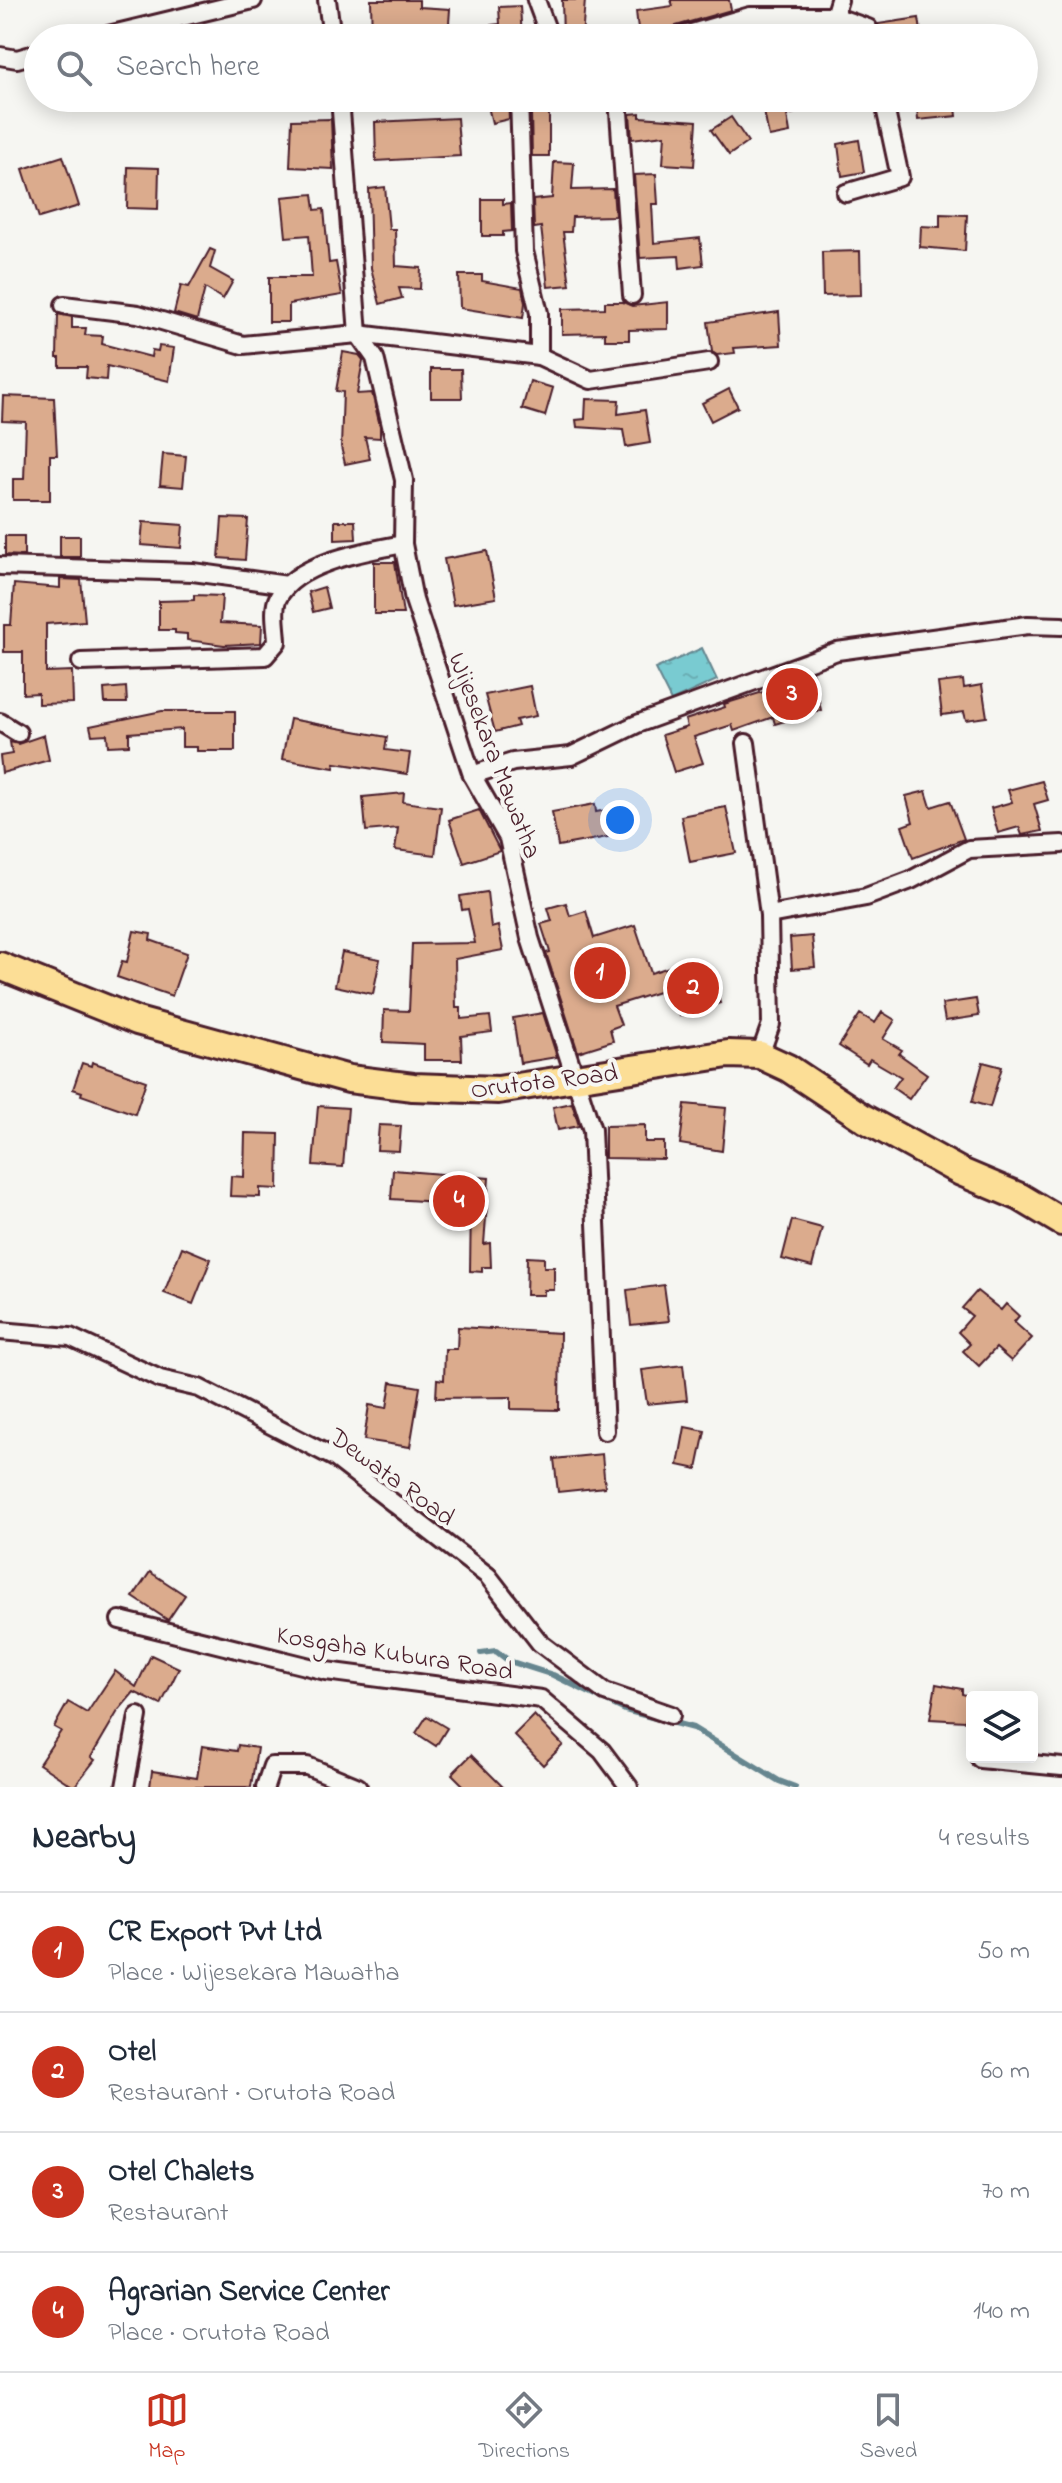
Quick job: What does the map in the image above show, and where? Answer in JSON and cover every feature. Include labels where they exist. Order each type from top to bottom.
[{"type":"main road","name":"Orutota Road","points":[[0,966],[137,1021],[349,1079],[413,1087],[498,1090],[728,1054],[760,1055],[788,1068],[865,1119],[961,1172],[1020,1197],[1062,1222]]},
{"type":"street","points":[[143,24],[207,5],[253,0]]},
{"type":"street","points":[[327,0],[330,24]]},
{"type":"street","points":[[536,0],[545,24]]},
{"type":"street","points":[[723,24],[750,16],[836,8],[862,24]]},
{"type":"street","points":[[0,56],[24,57]]},
{"type":"street","name":"Wijesekara Mawatha","points":[[345,112],[358,334],[375,358],[404,480],[403,544],[414,600],[472,775],[508,838],[530,938],[592,1130],[605,1431]]},
{"type":"street","points":[[519,112],[524,251],[539,313],[539,356]]},
{"type":"street","points":[[619,112],[632,295]]},
{"type":"street","points":[[846,193],[900,177],[886,112]]},
{"type":"street","points":[[64,305],[138,314],[243,345],[358,334],[539,356],[591,380],[709,362]]},
{"type":"street","points":[[81,662],[265,656],[277,642],[276,600],[287,585],[330,560],[403,544]]},
{"type":"street","points":[[0,566],[193,572],[287,585]]},
{"type":"street","points":[[472,775],[513,762],[571,756],[637,724],[837,651],[1028,625],[1062,626]]},
{"type":"street","points":[[0,722],[18,733]]},
{"type":"street","points":[[746,743],[769,915],[771,1024],[760,1055]]},
{"type":"street","points":[[769,915],[866,897],[911,880],[969,849],[1062,844]]},
{"type":"street","name":"Dewata Road","points":[[0,1331],[70,1337],[160,1379],[199,1388],[335,1458],[488,1576],[540,1643],[605,1692],[671,1715]]},
{"type":"street","name":"Kosgaha Kubura Road","points":[[120,1620],[326,1671],[541,1699],[602,1751],[622,1785]]},
{"type":"street","points":[[125,1787],[138,1716]]},
{"type":"street","points":[[1021,1763],[1062,1767]]},
{"type":"street","points":[[265,1787],[272,1766],[307,1766],[358,1787]]},
{"type":"water","points":[[702,648],[717,680],[671,701],[655,669]]},
{"type":"building","points":[[371,0],[419,0],[419,7],[450,9],[449,24],[372,24]]},
{"type":"building","points":[[562,0],[585,0],[583,24],[563,24]]},
{"type":"building","points":[[671,0],[729,0],[731,10],[682,24],[637,24],[636,11],[673,6]]},
{"type":"building","points":[[520,6],[521,24],[500,24],[499,7]]},
{"type":"building","points":[[919,18],[920,24],[878,24]]},
{"type":"building","points":[[489,112],[509,112],[509,119],[492,123]]},
{"type":"building","points":[[764,112],[799,112],[787,115],[790,133],[769,137]]},
{"type":"building","points":[[917,112],[957,112],[957,116],[918,120]]},
{"type":"building","points":[[531,113],[549,113],[549,156],[532,156]]},
{"type":"building","points":[[640,113],[640,117],[697,121],[694,166],[663,164],[665,135],[632,139],[630,114]]},
{"type":"building","points":[[731,117],[748,142],[729,155],[711,130]]},
{"type":"building","points":[[457,118],[460,156],[376,161],[375,122]]},
{"type":"building","points":[[331,119],[333,169],[290,167],[292,120]]},
{"type":"building","points":[[859,140],[864,172],[842,176],[838,144]]},
{"type":"building","points":[[63,156],[79,206],[39,218],[23,169]]},
{"type":"building","points":[[554,162],[574,163],[572,190],[613,189],[615,216],[572,217],[571,232],[563,232],[570,285],[548,287],[541,227],[534,228],[533,200],[552,198]]},
{"type":"building","points":[[128,167],[159,168],[158,209],[127,208]]},
{"type":"building","points":[[656,174],[658,204],[652,204],[654,243],[700,238],[703,265],[680,268],[679,256],[640,258],[634,175]]},
{"type":"building","points":[[385,187],[389,229],[395,229],[396,266],[421,268],[420,289],[399,288],[402,298],[380,304],[371,268],[369,189]]},
{"type":"building","points":[[313,194],[315,210],[324,209],[329,263],[336,262],[342,295],[289,304],[289,322],[269,322],[269,277],[312,277],[309,235],[286,237],[282,197]]},
{"type":"building","points":[[482,199],[503,199],[503,204],[511,203],[512,231],[503,232],[503,236],[482,236]]},
{"type":"building","points":[[940,214],[967,215],[965,251],[920,247],[921,226],[940,227]]},
{"type":"building","points":[[210,249],[215,251],[210,268],[233,281],[223,299],[205,288],[197,320],[174,313],[181,285],[189,287]]},
{"type":"building","points":[[860,251],[861,295],[823,296],[822,252]]},
{"type":"building","points":[[459,275],[482,275],[482,281],[522,288],[525,303],[523,318],[460,308]]},
{"type":"building","points":[[605,302],[623,302],[632,306],[668,302],[668,329],[629,330],[629,340],[605,340],[605,333],[562,334],[562,309],[605,308]]},
{"type":"building","points":[[779,312],[781,345],[734,348],[735,353],[717,355],[712,352],[708,322]]},
{"type":"building","points":[[58,314],[72,317],[72,328],[86,328],[85,335],[103,336],[102,344],[151,357],[152,350],[158,351],[159,346],[174,348],[169,381],[107,366],[106,380],[86,378],[87,367],[60,367],[60,358],[57,358]]},
{"type":"building","points":[[343,352],[359,355],[363,360],[357,394],[372,393],[380,426],[380,438],[365,437],[370,459],[345,464],[341,447],[343,392],[336,391]]},
{"type":"building","points":[[431,369],[461,369],[462,398],[431,398]]},
{"type":"building","points":[[530,381],[553,388],[545,416],[522,409]]},
{"type":"building","points":[[729,389],[738,407],[711,421],[702,403]]},
{"type":"building","points":[[3,396],[54,398],[57,455],[50,455],[50,500],[13,500],[13,479],[24,479],[26,422],[2,421]]},
{"type":"building","points":[[586,399],[619,400],[618,414],[645,410],[650,443],[626,447],[623,430],[577,427],[576,420],[585,419]]},
{"type":"building","points":[[163,454],[186,456],[183,487],[160,485]]},
{"type":"building","points":[[222,518],[248,519],[245,560],[219,558]]},
{"type":"building","points":[[335,521],[355,521],[356,539],[335,540]]},
{"type":"building","points":[[143,522],[183,525],[181,548],[141,545]]},
{"type":"building","points":[[5,536],[24,536],[24,556],[5,555]]},
{"type":"building","points":[[60,536],[80,536],[80,557],[60,557]]},
{"type":"building","points":[[487,551],[496,598],[453,605],[444,559]]},
{"type":"building","points":[[374,562],[395,562],[403,614],[374,614]]},
{"type":"building","points":[[60,579],[81,580],[85,621],[46,624],[46,672],[72,671],[73,703],[38,704],[38,693],[23,694],[23,652],[4,652],[4,625],[11,625],[14,584],[60,588]]},
{"type":"building","points":[[324,587],[329,608],[313,612],[308,592]]},
{"type":"building","points":[[194,595],[222,596],[220,623],[262,625],[261,643],[224,645],[187,640],[187,634],[175,633],[175,630],[159,630],[159,601],[194,600]]},
{"type":"building","points":[[812,672],[821,710],[775,724],[773,717],[734,731],[732,725],[694,737],[703,763],[674,772],[662,735],[687,727],[685,720],[789,684],[788,680]]},
{"type":"building","points":[[963,680],[964,688],[982,685],[987,717],[966,720],[964,712],[942,715],[938,683]]},
{"type":"building","points":[[530,686],[536,716],[516,720],[518,726],[495,732],[485,695]]},
{"type":"building","points":[[126,687],[127,703],[105,703],[104,689]]},
{"type":"building","points":[[162,711],[235,711],[235,751],[197,751],[197,747],[182,747],[182,729],[129,733],[129,745],[108,746],[107,734],[92,735],[90,726]]},
{"type":"building","points":[[290,719],[387,737],[385,750],[410,753],[407,774],[335,763],[334,768],[282,759]]},
{"type":"building","points":[[44,735],[49,760],[2,773],[0,756],[12,754],[10,742],[18,744]]},
{"type":"building","points":[[1042,781],[1048,800],[1034,804],[1042,831],[1022,835],[1019,827],[998,833],[991,808],[1012,802],[1008,790]]},
{"type":"building","points":[[926,791],[931,807],[950,801],[964,839],[913,858],[902,826],[913,822],[906,796]]},
{"type":"building","points":[[404,793],[403,802],[441,807],[435,855],[395,850],[398,828],[366,831],[363,797]]},
{"type":"building","points":[[595,804],[596,812],[612,809],[615,828],[607,830],[608,837],[558,846],[552,812]]},
{"type":"building","points":[[726,807],[736,853],[690,862],[681,816]]},
{"type":"building","points":[[479,810],[500,851],[464,863],[449,820]]},
{"type":"building","points":[[487,892],[491,928],[498,926],[503,950],[455,959],[456,1008],[461,1008],[461,1019],[490,1016],[492,1032],[461,1036],[462,1060],[424,1060],[424,1044],[383,1042],[384,1010],[409,1011],[412,944],[475,943],[468,909],[462,910],[460,896]]},
{"type":"building","points":[[566,903],[570,916],[586,911],[594,938],[635,925],[651,973],[693,959],[697,973],[709,969],[720,1003],[680,1016],[671,988],[614,1006],[621,1025],[610,1029],[613,1041],[578,1052],[546,953],[550,952],[541,924],[552,921],[548,908]]},
{"type":"building","points":[[134,931],[151,934],[150,940],[187,953],[172,996],[117,977],[122,961],[127,962]]},
{"type":"building","points":[[812,936],[815,967],[792,969],[790,938]]},
{"type":"building","points":[[342,952],[380,959],[373,994],[335,986]]},
{"type":"building","points":[[976,999],[979,1016],[945,1021],[942,1004]]},
{"type":"building","points":[[882,1012],[895,1020],[883,1039],[902,1050],[899,1054],[927,1074],[909,1099],[893,1088],[901,1077],[870,1059],[867,1064],[839,1046],[860,1014],[875,1023]]},
{"type":"building","points":[[543,1013],[557,1057],[520,1063],[513,1018]]},
{"type":"building","points":[[92,1062],[146,1081],[135,1114],[81,1095],[82,1092],[73,1089],[82,1063],[91,1066]]},
{"type":"building","points":[[983,1062],[1002,1067],[990,1107],[972,1102]]},
{"type":"building","points":[[572,1103],[579,1126],[558,1130],[553,1107]]},
{"type":"building","points":[[685,1104],[726,1108],[722,1151],[680,1144]]},
{"type":"building","points":[[318,1106],[348,1108],[343,1167],[313,1165]]},
{"type":"building","points":[[379,1125],[401,1126],[399,1151],[377,1150]]},
{"type":"building","points":[[645,1125],[645,1142],[664,1142],[664,1159],[605,1158],[605,1126]]},
{"type":"building","points":[[245,1133],[279,1134],[278,1189],[260,1188],[260,1197],[230,1196],[231,1176],[244,1177]]},
{"type":"building","points":[[393,1170],[489,1178],[484,1244],[490,1243],[491,1267],[482,1267],[482,1272],[470,1271],[471,1204],[391,1199]]},
{"type":"building","points":[[792,1220],[822,1228],[812,1267],[782,1259]]},
{"type":"building","points":[[182,1247],[211,1259],[193,1304],[164,1293]]},
{"type":"building","points":[[527,1257],[544,1258],[544,1267],[554,1267],[554,1290],[544,1290],[544,1295],[526,1295]]},
{"type":"building","points":[[664,1285],[669,1321],[631,1325],[627,1290]]},
{"type":"building","points":[[977,1291],[1001,1310],[1006,1304],[1019,1316],[1014,1322],[1032,1338],[1011,1361],[996,1348],[979,1366],[963,1351],[970,1344],[958,1332],[972,1316],[962,1308]]},
{"type":"building","points":[[458,1327],[560,1333],[559,1410],[511,1409],[511,1397],[436,1398],[437,1379],[444,1380],[445,1349],[457,1349]]},
{"type":"building","points":[[683,1365],[687,1400],[647,1404],[642,1370]]},
{"type":"building","points":[[391,1382],[420,1387],[410,1447],[364,1440],[369,1405],[387,1408]]},
{"type":"building","points":[[685,1427],[705,1431],[697,1469],[678,1465]]},
{"type":"building","points":[[602,1454],[605,1487],[558,1492],[554,1459]]},
{"type":"building","points":[[150,1572],[185,1595],[168,1620],[133,1597]]},
{"type":"building","points":[[151,1655],[179,1668],[161,1705],[134,1692],[118,1711],[91,1757],[95,1760],[74,1787],[39,1764],[61,1731],[54,1727],[68,1702],[87,1713],[115,1671],[136,1687]]},
{"type":"building","points":[[936,1684],[962,1689],[962,1694],[966,1695],[965,1721],[930,1719]]},
{"type":"building","points":[[534,1715],[563,1745],[543,1765],[514,1735]]},
{"type":"building","points":[[427,1716],[447,1728],[436,1746],[416,1733]]},
{"type":"building","points":[[238,1745],[257,1748],[251,1787],[150,1787],[152,1771],[197,1778],[202,1746],[237,1751]]},
{"type":"building","points":[[471,1755],[503,1787],[465,1787],[452,1774]]},
{"type":"waterway","points":[[481,1653],[496,1651],[509,1661],[553,1675],[625,1710],[693,1728],[779,1781],[795,1787]]},
{"type":"place","name":"Otel Chalets","points":[[792,694]]},
{"type":"place","name":"CR Export Pvt Ltd","points":[[600,973]]},
{"type":"place","name":"Otel","points":[[693,988]]},
{"type":"place","name":"Agrarian Service Center","points":[[459,1201]]}]
